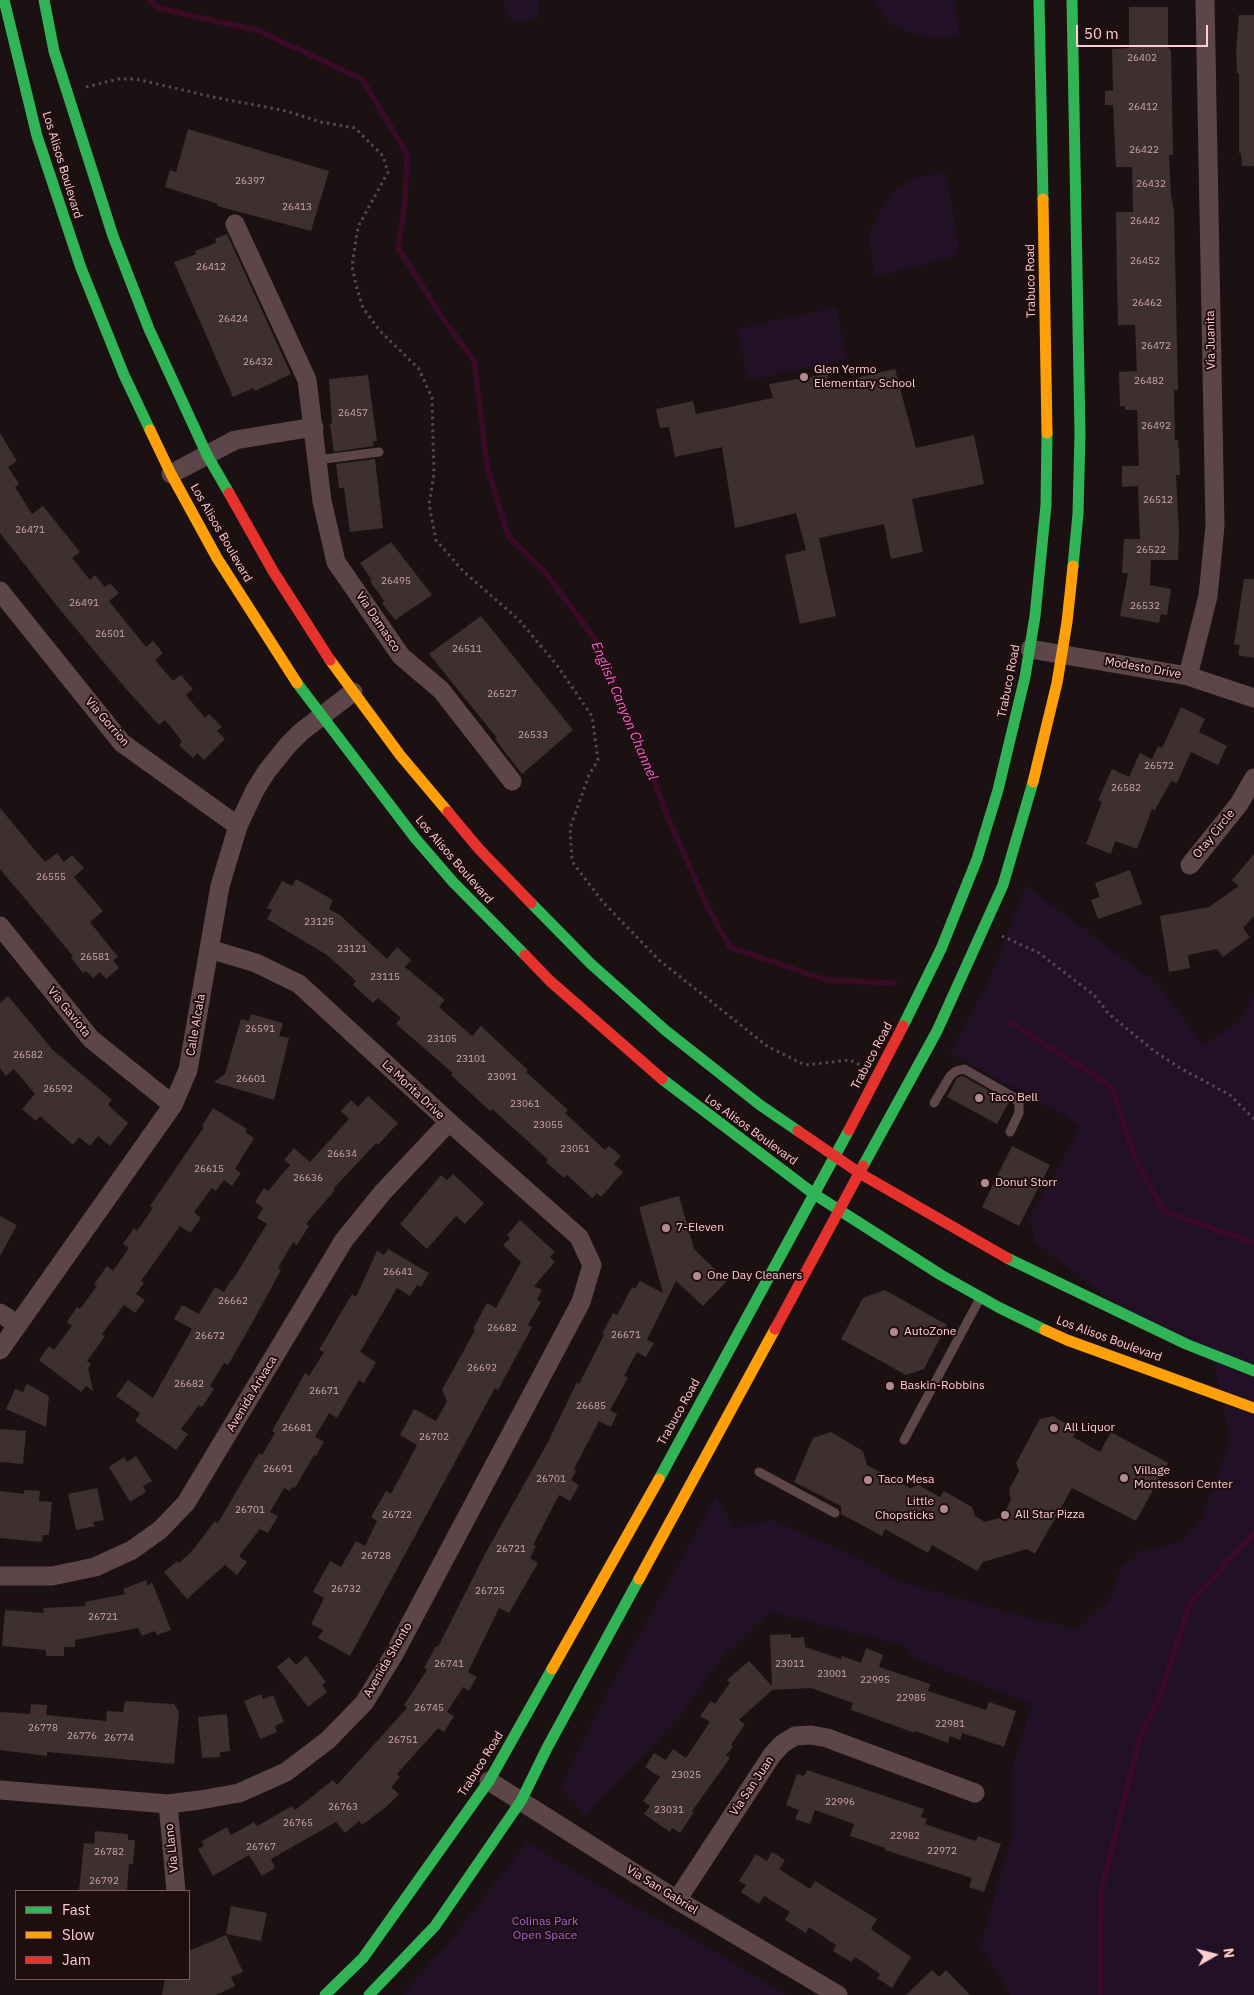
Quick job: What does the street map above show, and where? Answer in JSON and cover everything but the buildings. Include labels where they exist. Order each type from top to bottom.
[{"type":"main road","name":"Los Alisos Boulevard","points":[[4,0],[37,136],[81,268],[124,374],[171,474],[217,558],[320,717],[421,845],[493,925],[550,981],[621,1045],[684,1098],[814,1194],[941,1275],[980,1297],[1067,1340],[1136,1361],[1254,1408]]},
{"type":"main road","name":"Los Alisos Boulevard","points":[[44,0],[54,51],[99,196],[132,288],[207,455],[296,609],[353,692],[400,755],[450,816],[521,895],[591,964],[711,1068],[860,1174],[993,1252],[1146,1329],[1254,1371]]},
{"type":"main road","name":"Trabuco Road","points":[[325,1995],[363,1958],[489,1781],[643,1508],[878,1074],[930,973],[977,859],[998,790],[1030,648],[1042,562],[1048,445],[1039,0]]},
{"type":"main road","points":[[369,1995],[435,1926],[521,1801],[546,1748],[937,1031],[1004,885],[1039,761],[1063,654],[1074,567],[1080,472],[1072,0]]},
{"type":"street","name":"Via Juanita","points":[[1188,676],[1208,596],[1215,526],[1205,0]]},
{"type":"street","name":"Via Damasco","points":[[235,224],[307,380],[322,501],[336,562],[401,656],[441,690],[512,781]]},
{"type":"street","points":[[171,474],[235,440],[314,427]]},
{"type":"street","name":"Via Gorrion","points":[[0,591],[122,743],[238,826]]},
{"type":"street","name":"Modesto Drive","points":[[1030,648],[1188,676],[1254,698]]},
{"type":"street","name":"Calle Alcala","points":[[0,1350],[174,1105],[188,1070],[220,886],[238,826],[267,771],[288,745],[353,692]]},
{"type":"street","name":"Otay Circle","points":[[1190,865],[1239,804],[1254,778]]},
{"type":"street","name":"Via Gaviota","points":[[0,926],[91,1039],[174,1105]]},
{"type":"street","name":"La Morita Drive","points":[[209,949],[256,963],[299,984],[448,1122],[579,1237],[592,1265]]},
{"type":"street","name":"Avenida Arivaca","points":[[0,1576],[52,1576],[95,1567],[132,1550],[160,1530],[186,1504],[344,1240],[383,1192],[448,1122]]},
{"type":"street","name":"Avenida Shonto","points":[[0,1790],[168,1804],[239,1793],[286,1772],[328,1740],[364,1703],[393,1656],[581,1302],[592,1265]]},
{"type":"street","points":[[0,1313],[18,1325]]},
{"type":"street","name":"Via San Juan","points":[[677,1900],[772,1755],[782,1744],[795,1736],[810,1735],[827,1738],[975,1793]]},
{"type":"street","name":"Via San Gabriel","points":[[489,1781],[677,1900],[838,1995]]},
{"type":"street","name":"Via Llano","points":[[168,1804],[176,1890]]},
{"type":"lane","points":[[317,460],[379,452]]},
{"type":"lane","points":[[934,1103],[950,1076],[956,1071],[964,1069],[1015,1098],[1019,1104],[1019,1113],[1010,1132]]},
{"type":"lane","points":[[904,1440],[980,1297]]},
{"type":"lane","points":[[759,1472],[835,1513]]},
{"type":"path","points":[[67,93],[118,79],[155,83],[355,128],[383,156],[388,172],[358,227],[352,266],[356,285],[363,308],[380,331],[419,370],[432,398],[434,474],[428,504],[436,540],[463,571],[519,620],[556,664],[592,716],[598,760],[589,775],[570,828],[574,864],[602,901],[659,960],[767,1046],[805,1065],[850,1060],[878,1074]]},
{"type":"path","points":[[1002,936],[1039,953],[1094,995],[1108,1013],[1154,1051],[1180,1068],[1230,1095],[1254,1119]]},
{"type":"green space","points":[[504,0],[539,0],[538,17],[517,24],[507,15]]},
{"type":"green space","points":[[872,0],[955,0],[959,36],[935,39],[917,35],[891,24]]},
{"type":"green space","points":[[946,172],[959,250],[953,257],[875,277],[871,256],[870,232],[881,208],[897,188],[917,177]]},
{"type":"green space","points":[[836,307],[847,359],[748,380],[737,329]]},
{"type":"green space","points":[[1026,886],[1156,983],[1204,1045],[1239,1021],[1254,996],[1254,1995],[1010,1995],[981,1946],[1013,1831],[1013,1767],[1032,1704],[911,1657],[906,1646],[770,1612],[724,1655],[679,1717],[585,1817],[561,1787],[606,1695],[717,1495],[733,1528],[772,1520],[864,1561],[897,1581],[1037,1620],[1077,1629],[1109,1601],[1120,1569],[1141,1551],[1181,1542],[1202,1519],[1230,1440],[1215,1365],[1140,1322],[1035,1243],[1030,1217],[1080,1129],[1068,1117],[950,1053],[990,979]]},
{"type":"green space","name":"Colinas Park Open Space","points":[[527,1842],[786,1995],[403,1995],[460,1929]]},
{"type":"waterway","name":"English Canyon Channel","points":[[149,0],[159,8],[259,31],[362,79],[407,154],[405,202],[398,248],[444,320],[474,361],[487,466],[508,536],[544,571],[595,639],[640,744],[669,820],[708,908],[730,947],[826,980],[894,983]]},
{"type":"waterway","name":"English Canyon Channel","points":[[1010,1022],[1112,1087],[1134,1156],[1163,1211],[1254,1243]]},
{"type":"waterway","points":[[1100,1995],[1101,1891],[1140,1737],[1158,1701],[1190,1603],[1254,1533]]},
{"type":"traffic: fast","points":[[4,0],[37,136],[81,268],[124,375],[150,430]]},
{"type":"traffic: fast","points":[[44,0],[54,51],[113,236],[149,329],[207,455],[229,493]]},
{"type":"traffic: fast","points":[[1039,0],[1043,199]]},
{"type":"traffic: fast","points":[[1072,0],[1080,433],[1078,514],[1073,566]]},
{"type":"traffic: fast","points":[[903,1026],[941,949],[977,859],[998,790],[1025,677],[1035,616],[1046,505],[1047,433]]},
{"type":"traffic: fast","points":[[297,683],[415,838],[453,882],[525,955]]},
{"type":"traffic: fast","points":[[863,1166],[937,1031],[1003,885],[1033,782]]},
{"type":"traffic: fast","points":[[531,903],[591,964],[665,1030],[760,1105],[798,1131]]},
{"type":"traffic: fast","points":[[662,1079],[814,1194],[941,1275],[1000,1308],[1045,1330]]},
{"type":"traffic: fast","points":[[659,1479],[849,1130]]},
{"type":"traffic: fast","points":[[1007,1258],[1186,1344],[1254,1371]]},
{"type":"traffic: fast","points":[[369,1995],[435,1926],[521,1801],[547,1748],[639,1579]]},
{"type":"traffic: fast","points":[[325,1995],[363,1958],[489,1781],[552,1669]]},
{"type":"traffic: slow","points":[[1043,199],[1047,433]]},
{"type":"traffic: slow","points":[[150,430],[171,474],[217,558],[297,683]]},
{"type":"traffic: slow","points":[[1033,782],[1057,683],[1067,622],[1073,566]]},
{"type":"traffic: slow","points":[[330,660],[400,755],[448,812]]},
{"type":"traffic: slow","points":[[639,1579],[775,1329]]},
{"type":"traffic: slow","points":[[1045,1330],[1067,1340],[1254,1408]]},
{"type":"traffic: slow","points":[[552,1669],[659,1479]]},
{"type":"traffic: jam","points":[[229,493],[273,571],[330,660]]},
{"type":"traffic: jam","points":[[448,812],[479,849],[531,903]]},
{"type":"traffic: jam","points":[[525,955],[550,981],[662,1079]]},
{"type":"traffic: jam","points":[[849,1130],[903,1026]]},
{"type":"traffic: jam","points":[[798,1131],[861,1174],[1007,1258]]},
{"type":"traffic: jam","points":[[775,1329],[863,1166]]},
{"type":"place","name":"Glen Yermo Elementary School","points":[[804,377]]},
{"type":"place","name":"Taco Bell","points":[[979,1098]]},
{"type":"place","name":"Donut Storr","points":[[985,1183]]},
{"type":"place","name":"7-Eleven","points":[[666,1228]]},
{"type":"place","name":"One Day Cleaners","points":[[697,1276]]},
{"type":"place","name":"AutoZone","points":[[894,1332]]},
{"type":"place","name":"Baskin-Robbins","points":[[890,1386]]},
{"type":"place","name":"All Liquor","points":[[1054,1428]]},
{"type":"place","name":"Village Montessori Center","points":[[1124,1478]]},
{"type":"place","name":"Taco Mesa","points":[[868,1480]]},
{"type":"place","name":"Little Chopsticks","points":[[944,1509]]},
{"type":"place","name":"All Star Pizza","points":[[1005,1515]]}]
